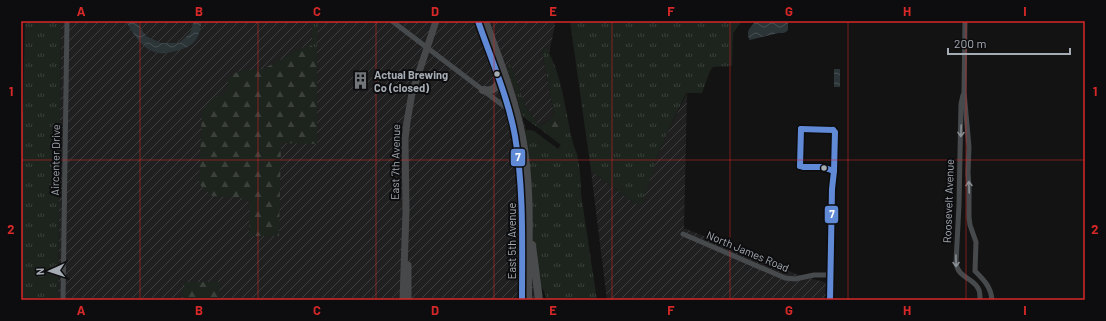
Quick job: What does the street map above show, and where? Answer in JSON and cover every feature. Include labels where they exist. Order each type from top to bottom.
[{"type":"main road","name":"East 5th Avenue","points":[[478,21],[509,110],[520,167],[522,300]]},
{"type":"main road","name":"East 5th Avenue","points":[[485,21],[504,70],[522,138],[528,196],[528,300]]},
{"type":"main road","points":[[483,90],[490,91],[498,85],[499,80]]},
{"type":"main road","points":[[528,196],[532,246],[539,300]]},
{"type":"street","name":"Aircenter Drive","points":[[63,300],[67,21]]},
{"type":"street","points":[[392,21],[517,116]]},
{"type":"street","name":"East 7th Avenue","points":[[408,300],[405,155],[407,122],[412,93],[436,21]]},
{"type":"street","name":"Roosevelt Avenue","points":[[965,21],[964,92],[969,147],[969,217],[970,226],[976,242],[976,270],[990,288],[992,300]]},
{"type":"street","name":"Roosevelt Avenue","points":[[964,92],[961,104],[956,263],[958,272],[975,284],[978,289],[980,300]]},
{"type":"street","name":"East 7th Avenue","points":[[403,300],[406,211]]},
{"type":"street","name":"North James Road","points":[[683,234],[785,278],[795,279],[814,275],[830,275],[830,300]]},
{"type":"shaded area","points":[[61,21],[554,21],[555,25],[549,53],[546,47],[542,51],[554,114],[549,120],[539,126],[526,108],[510,64],[508,67],[526,130],[524,135],[530,175],[535,300],[219,300],[219,282],[183,285],[183,300],[58,300]]},
{"type":"shaded area","points":[[687,93],[684,228],[799,275],[835,285],[834,300],[607,300],[591,171],[636,204],[665,138]]},
{"type":"green space","points":[[25,21],[61,21],[58,300],[21,300],[21,128],[23,108]]},
{"type":"green space","points":[[312,21],[318,21],[317,50],[309,44],[312,39]]},
{"type":"green space","points":[[570,21],[742,21],[733,33],[732,66],[713,67],[710,71],[702,93],[686,93],[657,157],[642,204],[636,204],[591,171]]},
{"type":"green space","points":[[309,44],[317,50],[317,144],[281,143],[279,236],[249,236],[250,203],[244,198],[212,196],[199,184],[202,111],[213,98],[224,94],[228,88],[228,80],[232,75],[239,71],[263,69]]},
{"type":"green space","points":[[546,47],[556,69],[572,141],[577,154],[581,194],[597,300],[547,300],[541,287],[533,244],[524,135],[526,130],[534,131],[558,149],[561,145],[553,139],[557,138],[542,127],[540,129],[522,115],[508,67],[510,63],[526,108],[540,126],[549,120],[554,114],[542,51]]},
{"type":"green space","points":[[554,120],[560,121],[561,126],[559,136],[553,139],[540,129]]},
{"type":"green space","points":[[186,282],[220,282],[219,300],[183,300],[183,285]]},
{"type":"water","points":[[126,21],[136,21],[146,36],[161,43],[179,43],[190,33],[194,21],[202,21],[198,36],[193,43],[181,50],[158,53],[147,48],[139,41]]},
{"type":"water","points":[[756,21],[788,21],[788,30],[783,33],[750,40],[748,31]]},
{"type":"water","points":[[834,69],[840,69],[840,87],[834,87]]},
{"type":"transit line","name":"7","points":[[478,21],[504,92],[515,136],[521,197],[522,300]]},
{"type":"transit line","name":"7","points":[[801,129],[833,130]]},
{"type":"transit line","name":"7","points":[[800,166],[801,129]]},
{"type":"transit line","name":"7","points":[[830,300],[832,189],[835,132],[833,130]]},
{"type":"transit line","name":"7","points":[[800,166],[822,167],[834,171]]},
{"type":"place","name":"Actual Brewing Co (closed)","points":[[361,80]]}]
